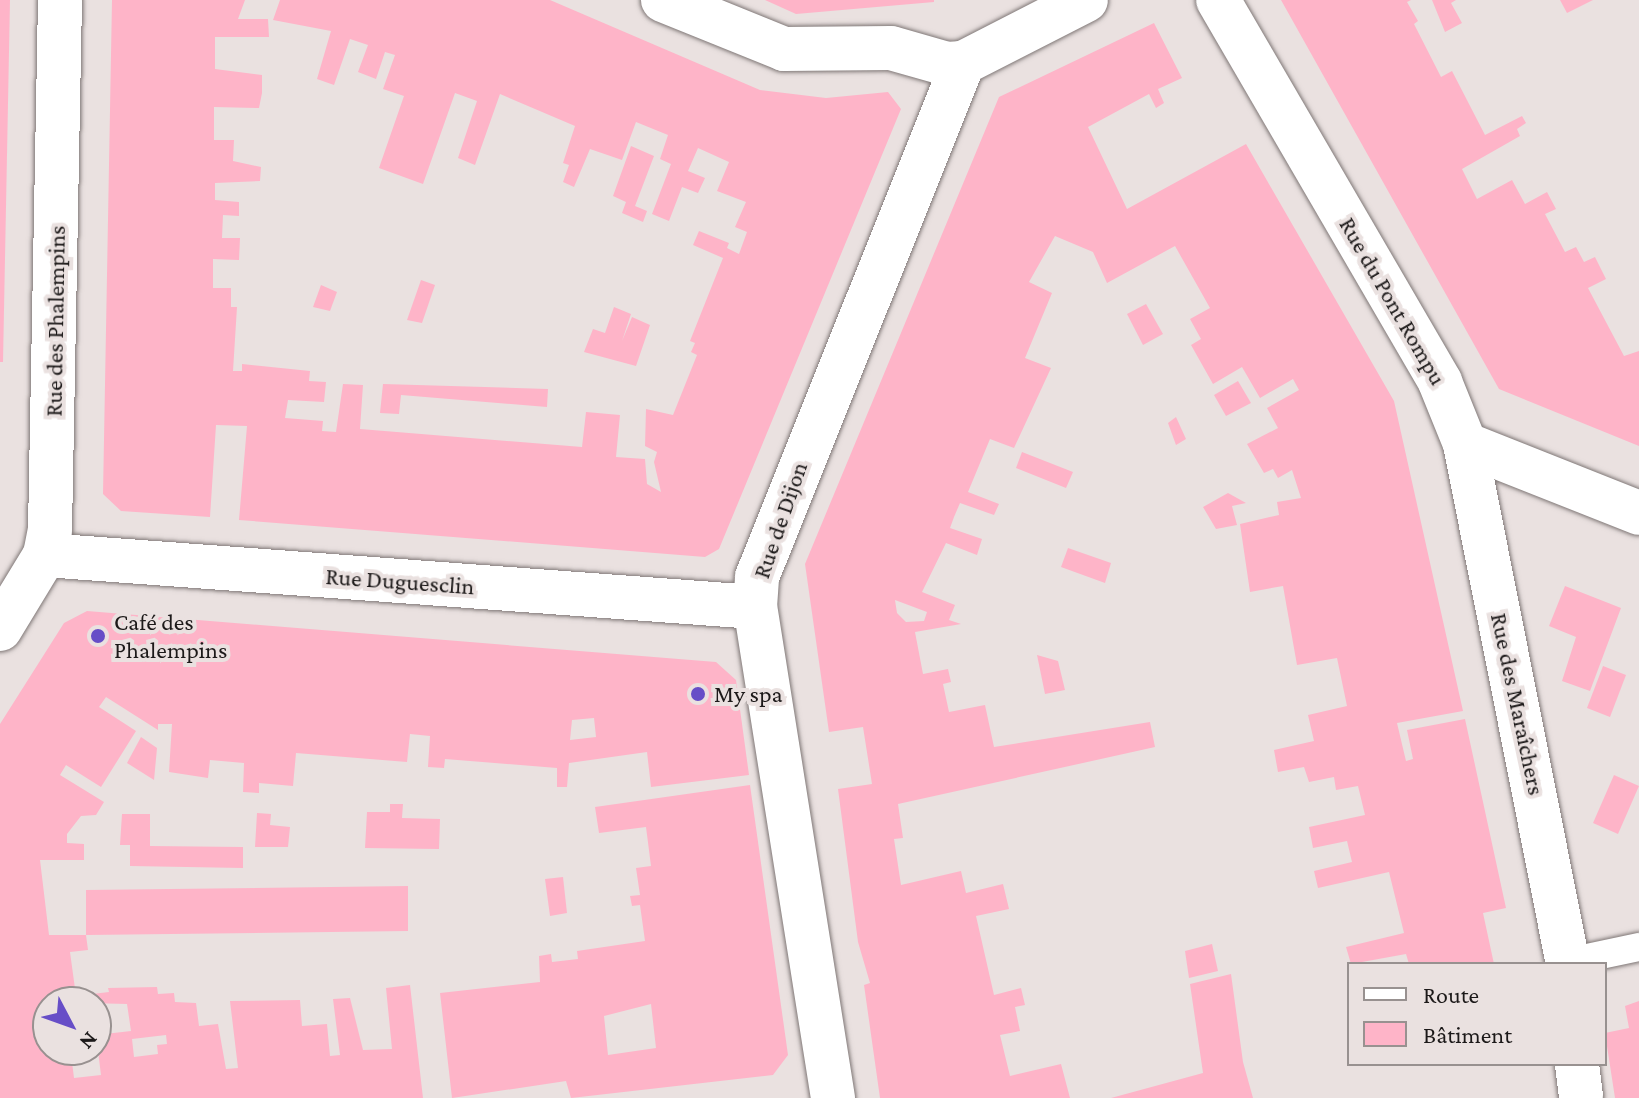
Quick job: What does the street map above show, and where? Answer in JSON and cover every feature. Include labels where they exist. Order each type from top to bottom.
[{"type":"street","name":"Rue des Phalempins","points":[[0,629],[45,555],[52,508],[60,0]]},
{"type":"street","points":[[663,0],[784,49],[891,48],[947,64],[963,63],[1086,0]]},
{"type":"street","name":"Rue du Pont Rompu","points":[[1218,0],[1440,382],[1465,444]]},
{"type":"street","name":"Rue de Dijon","points":[[833,1098],[755,607],[764,551],[963,63]]},
{"type":"street","points":[[1465,444],[1639,513]]},
{"type":"street","name":"Rue des Maraîchers","points":[[1465,444],[1568,962]]},
{"type":"street","name":"Rue Duguesclin","points":[[45,555],[755,607]]},
{"type":"street","points":[[1577,1066],[1581,1098]]},
{"type":"lane","points":[[1572,962],[1639,947]]},
{"type":"building","points":[[0,0],[10,0],[3,362],[0,362]]},
{"type":"building","points":[[112,0],[245,0],[238,19],[268,19],[269,37],[215,37],[215,69],[262,75],[262,93],[259,108],[214,107],[214,140],[234,140],[233,161],[261,167],[260,181],[215,183],[215,200],[239,202],[239,216],[223,215],[222,238],[240,238],[239,260],[213,259],[213,288],[231,288],[231,307],[237,307],[233,371],[242,371],[242,364],[310,371],[309,381],[326,382],[324,402],[288,400],[285,418],[323,421],[322,431],[336,432],[343,384],[363,385],[360,429],[582,447],[586,412],[620,415],[616,457],[645,459],[647,484],[661,492],[654,462],[657,452],[645,446],[646,409],[673,415],[697,355],[691,352],[695,343],[690,341],[723,258],[693,245],[699,231],[729,243],[727,248],[739,254],[747,232],[735,227],[746,202],[717,191],[729,162],[698,148],[688,171],[705,178],[698,193],[682,187],[669,221],[652,214],[671,164],[660,159],[668,135],[636,122],[622,160],[590,149],[574,187],[563,182],[569,165],[563,163],[575,126],[500,94],[475,165],[458,158],[477,101],[455,93],[423,184],[379,168],[404,96],[383,89],[395,55],[385,52],[376,79],[358,72],[368,45],[350,39],[334,85],[317,79],[331,31],[273,20],[280,0],[550,0],[760,90],[826,98],[888,92],[901,109],[719,549],[705,557],[239,520],[247,426],[216,425],[210,517],[121,511],[103,494]]},
{"type":"building","points":[[765,0],[934,0],[934,2],[796,14]]},
{"type":"building","points":[[1281,0],[1411,0],[1407,2],[1418,21],[1414,24],[1441,77],[1452,71],[1485,135],[1522,116],[1526,123],[1517,129],[1520,136],[1462,169],[1477,199],[1512,180],[1525,204],[1547,192],[1556,209],[1545,214],[1565,252],[1576,247],[1584,262],[1595,257],[1606,279],[1588,288],[1624,356],[1639,351],[1639,446],[1499,389]]},
{"type":"building","points":[[1432,0],[1456,0],[1451,3],[1462,23],[1445,32]]},
{"type":"building","points":[[1560,0],[1593,0],[1567,13]]},
{"type":"building","points":[[1154,23],[1182,78],[1158,89],[1164,103],[1156,108],[1149,94],[1088,127],[1127,209],[1246,144],[1394,401],[1463,711],[1397,723],[1406,761],[1413,759],[1407,730],[1465,719],[1506,908],[1483,913],[1494,962],[1408,962],[1406,954],[1350,962],[1346,947],[1404,933],[1389,872],[1318,888],[1314,871],[1352,862],[1347,841],[1313,848],[1309,827],[1365,815],[1358,786],[1336,790],[1334,777],[1309,782],[1304,767],[1278,772],[1274,750],[1314,741],[1308,715],[1347,706],[1337,658],[1297,665],[1283,586],[1250,592],[1240,524],[1279,515],[1277,502],[1301,498],[1292,470],[1278,478],[1273,469],[1264,473],[1247,444],[1278,428],[1267,408],[1299,390],[1293,379],[1260,398],[1242,367],[1213,384],[1191,345],[1201,339],[1190,319],[1210,308],[1175,246],[1107,283],[1093,252],[1055,236],[1029,282],[1052,293],[1025,358],[1051,368],[1014,448],[990,439],[968,492],[999,504],[994,515],[960,503],[954,517],[950,528],[982,539],[977,555],[946,543],[922,592],[955,605],[949,620],[961,624],[915,632],[923,674],[948,669],[951,682],[943,684],[949,712],[985,705],[994,747],[1150,722],[1155,747],[898,804],[903,838],[894,839],[901,885],[961,871],[966,893],[1003,884],[1009,909],[976,916],[994,995],[1021,988],[1025,1005],[1015,1007],[1020,1031],[1000,1035],[1010,1076],[1061,1064],[1070,1098],[880,1098],[864,985],[870,983],[858,942],[838,789],[872,784],[863,727],[829,732],[805,564],[999,97]],"holes":[[[895,600],[927,612],[924,621],[906,622],[897,613]]]},
{"type":"building","points":[[631,146],[654,156],[635,206],[647,211],[643,222],[622,213],[626,202],[613,196]]},
{"type":"building","points":[[421,280],[435,285],[422,323],[407,320]]},
{"type":"building","points":[[321,285],[337,292],[330,311],[313,307]]},
{"type":"building","points":[[1146,304],[1163,334],[1143,345],[1127,314]]},
{"type":"building","points":[[614,307],[631,314],[622,341],[632,317],[650,325],[636,366],[584,352],[593,329],[605,333]]},
{"type":"building","points":[[1238,381],[1251,403],[1226,416],[1214,395]]},
{"type":"building","points":[[383,384],[548,389],[547,407],[401,395],[399,414],[380,413]]},
{"type":"building","points":[[1176,417],[1186,439],[1176,445],[1168,423]]},
{"type":"building","points":[[1022,452],[1073,472],[1066,488],[1016,468]]},
{"type":"building","points":[[1228,493],[1246,503],[1232,506],[1237,525],[1216,529],[1203,507]]},
{"type":"building","points":[[1068,548],[1111,563],[1105,583],[1061,567]]},
{"type":"building","points":[[1565,586],[1621,608],[1590,691],[1562,681],[1576,637],[1549,626]]},
{"type":"building","points":[[87,611],[716,662],[736,680],[749,775],[651,787],[647,752],[569,763],[567,787],[557,787],[557,768],[445,759],[444,768],[428,767],[430,736],[410,734],[407,762],[296,753],[293,786],[259,783],[259,793],[243,792],[244,763],[210,760],[208,778],[169,772],[172,724],[158,724],[158,730],[106,697],[99,707],[136,731],[101,787],[66,765],[60,775],[104,802],[96,815],[81,816],[67,834],[67,843],[84,844],[84,860],[40,860],[49,935],[86,935],[88,950],[70,952],[75,986],[32,986],[32,1066],[72,1066],[74,1078],[101,1075],[100,1066],[112,1066],[112,1033],[131,1031],[127,1004],[112,1004],[112,988],[157,987],[158,994],[174,993],[175,1002],[196,1003],[199,1026],[218,1024],[226,1069],[238,1068],[230,1001],[300,1000],[302,1026],[327,1024],[330,1056],[340,1055],[333,999],[350,998],[363,1050],[392,1049],[386,988],[410,985],[423,1098],[0,1098],[0,724],[64,623]],"holes":[[[594,718],[596,737],[570,740],[572,720]],[[166,1035],[167,1044],[157,1045],[158,1054],[134,1057],[132,1039]]]},
{"type":"building","points":[[1037,655],[1058,661],[1065,690],[1045,694]]},
{"type":"building","points":[[1603,666],[1626,675],[1610,717],[1587,708]]},
{"type":"building","points":[[141,737],[157,748],[154,780],[127,763]]},
{"type":"building","points":[[1614,775],[1639,786],[1618,834],[1593,823]]},
{"type":"building","points":[[750,785],[788,1055],[773,1075],[571,1098],[566,1081],[452,1098],[440,993],[540,982],[539,956],[551,954],[552,962],[578,959],[577,951],[645,941],[640,905],[632,906],[630,896],[640,895],[636,868],[651,866],[646,827],[599,833],[595,807]],"holes":[[[651,1004],[656,1048],[608,1055],[604,1016]]]},
{"type":"building","points":[[390,804],[403,804],[402,818],[440,819],[439,849],[365,848],[367,812],[390,812]]},
{"type":"building","points":[[257,813],[271,814],[270,825],[290,827],[288,847],[255,847]]},
{"type":"building","points":[[122,814],[150,814],[150,846],[243,847],[243,868],[130,866],[130,845],[120,845]]},
{"type":"building","points":[[563,877],[567,913],[550,916],[545,879]]},
{"type":"building","points":[[408,886],[408,931],[86,935],[86,890]]},
{"type":"building","points":[[1212,944],[1218,971],[1189,978],[1185,951]]},
{"type":"building","points":[[1231,974],[1243,1062],[1253,1098],[1111,1098],[1203,1073],[1190,984]]},
{"type":"building","points":[[1639,1001],[1639,1098],[1615,1098],[1607,1046],[1607,1033],[1629,1028],[1625,1006]]},
{"type":"place","name":"Café des Phalempins","points":[[98,636]]},
{"type":"place","name":"My spa","points":[[698,694]]}]
